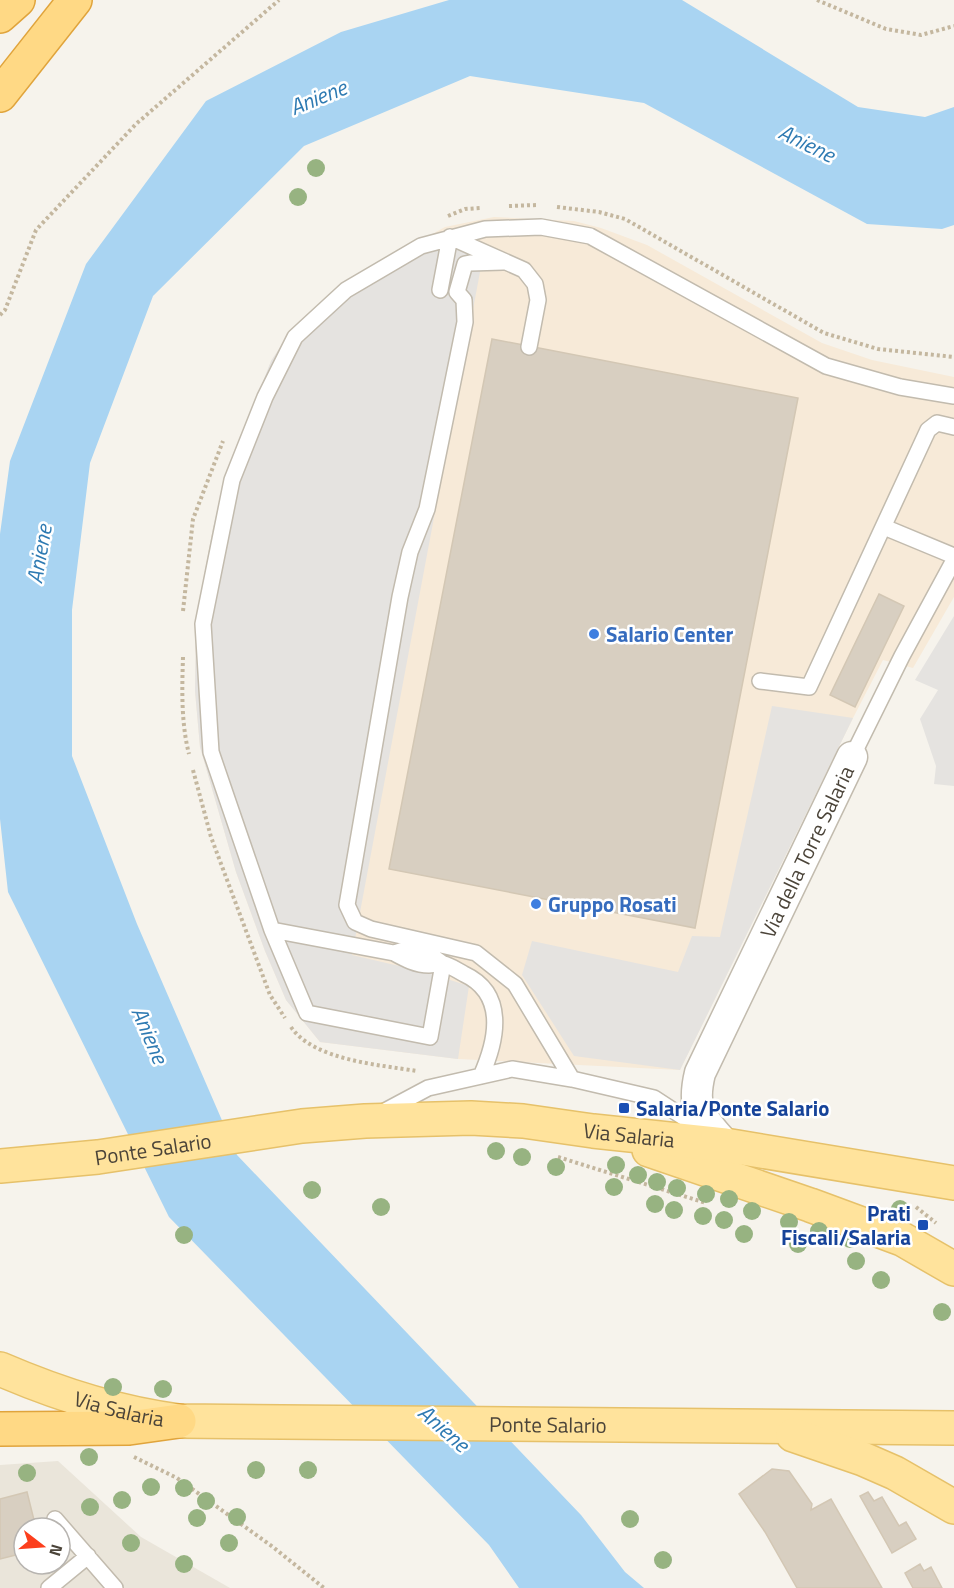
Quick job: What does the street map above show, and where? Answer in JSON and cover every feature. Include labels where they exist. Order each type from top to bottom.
[{"type":"highway","points":[[0,63],[75,0]]},
{"type":"highway","points":[[0,95],[75,0]]},
{"type":"highway","points":[[0,1430],[129,1428],[178,1421]]},
{"type":"main road","name":"Via Salaria","points":[[302,1126],[365,1121],[481,1118],[533,1122],[725,1145],[954,1183]]},
{"type":"main road","name":"Ponte Salario","points":[[0,1166],[39,1164],[122,1154],[302,1126]]},
{"type":"main road","points":[[593,1131],[902,1239],[954,1269]]},
{"type":"main road","name":"Via Salaria","points":[[0,1369],[85,1402],[139,1415],[178,1421],[243,1421]]},
{"type":"main road","name":"Ponte Salario","points":[[243,1421],[763,1425]]},
{"type":"main road","points":[[763,1425],[954,1428]]},
{"type":"main road","points":[[763,1425],[885,1468],[954,1507]]},
{"type":"street","name":"Via della Torre Salaria","points":[[725,1145],[696,1106],[695,1093],[700,1072],[852,757]]},
{"type":"lane","points":[[443,964],[430,1037],[307,1013],[272,930],[211,752],[203,624],[232,480],[265,397],[295,338],[346,290],[421,246],[485,229],[541,227],[590,236],[826,366],[900,387],[954,396]]},
{"type":"lane","points":[[450,237],[524,270],[535,284],[538,300],[529,347]]},
{"type":"lane","points":[[440,290],[450,237]]},
{"type":"lane","points":[[503,262],[470,262],[463,268],[458,292],[464,300],[465,322],[427,509],[410,552],[398,606],[347,905],[355,922],[371,929],[476,953],[515,984],[572,1078]]},
{"type":"lane","points":[[760,681],[809,687],[928,430],[937,423],[954,427]]},
{"type":"lane","points":[[884,527],[954,558]]},
{"type":"lane","name":"Via della Torre Salaria","points":[[852,757],[954,558]]},
{"type":"lane","points":[[272,930],[394,953],[404,949],[429,954],[443,964],[470,976],[490,996],[496,1025],[488,1058],[480,1076]]},
{"type":"lane","points":[[365,1121],[428,1088],[512,1069],[572,1078],[654,1098],[725,1145]]},
{"type":"lane","points":[[72,1538],[115,1588]]},
{"type":"lane","points":[[49,1588],[88,1556]]},
{"type":"path","points":[[0,315],[5,310],[36,230],[136,124],[279,0]]},
{"type":"path","points":[[817,0],[886,29],[921,35],[954,26]]},
{"type":"path","points":[[551,1156],[628,1177],[717,1206]]},
{"type":"path","points":[[124,1453],[177,1478],[273,1547],[324,1588]]},
{"type":"shaded area","points":[[494,217],[574,221],[601,228],[647,245],[822,343],[872,360],[954,377],[954,597],[913,668],[883,660],[680,1070],[458,1059],[320,1042],[286,1000],[265,951],[236,872],[200,747],[195,691],[196,619],[213,528],[271,361],[291,331],[348,280],[445,227]]},
{"type":"shaded area","points":[[420,241],[483,256],[352,955],[425,972],[469,986],[458,1059],[320,1042],[286,1000],[236,872],[200,747],[195,691],[196,619],[213,528],[225,478],[271,361],[291,331],[348,280]]},
{"type":"shaded area","points":[[954,616],[954,786],[934,784],[936,766],[920,719],[938,690],[915,680]]},
{"type":"shaded area","points":[[772,706],[853,718],[680,1070],[574,1056],[522,975],[532,941],[678,972],[692,936],[720,937]]},
{"type":"shaded area","points":[[58,1461],[141,1537],[230,1588],[0,1588],[0,1465]]},
{"type":"water","name":"Aniene","points":[[449,0],[682,0],[858,107],[925,117],[954,107],[954,225],[942,229],[867,224],[644,103],[470,76],[304,146],[153,296],[90,463],[72,610],[72,756],[137,924],[237,1155],[581,1515],[625,1572],[644,1588],[519,1588],[489,1545],[169,1217],[8,892],[0,819],[0,534],[10,461],[86,264],[206,101],[341,32]]},
{"type":"building","name":"Salario Center","points":[[492,339],[798,398],[695,928],[389,869]]},
{"type":"building","points":[[879,594],[904,606],[855,707],[830,695]]},
{"type":"building","points":[[772,1469],[789,1471],[812,1504],[811,1510],[831,1499],[882,1588],[797,1588],[765,1532],[739,1494]]},
{"type":"building","points":[[27,1492],[33,1516],[12,1516],[12,1556],[0,1559],[0,1499]]},
{"type":"building","points":[[868,1492],[874,1501],[882,1497],[899,1526],[906,1522],[916,1539],[892,1553],[860,1496]]},
{"type":"building","points":[[920,1564],[924,1571],[931,1567],[942,1588],[913,1588],[905,1573]]},
{"type":"place","name":"Salario Center","points":[[594,634]]},
{"type":"place","name":"Gruppo Rosati","points":[[536,904]]},
{"type":"place","name":"Salaria/Ponte Salario","points":[[624,1108]]},
{"type":"place","name":"Prati Fiscali/Salaria","points":[[923,1225]]}]
